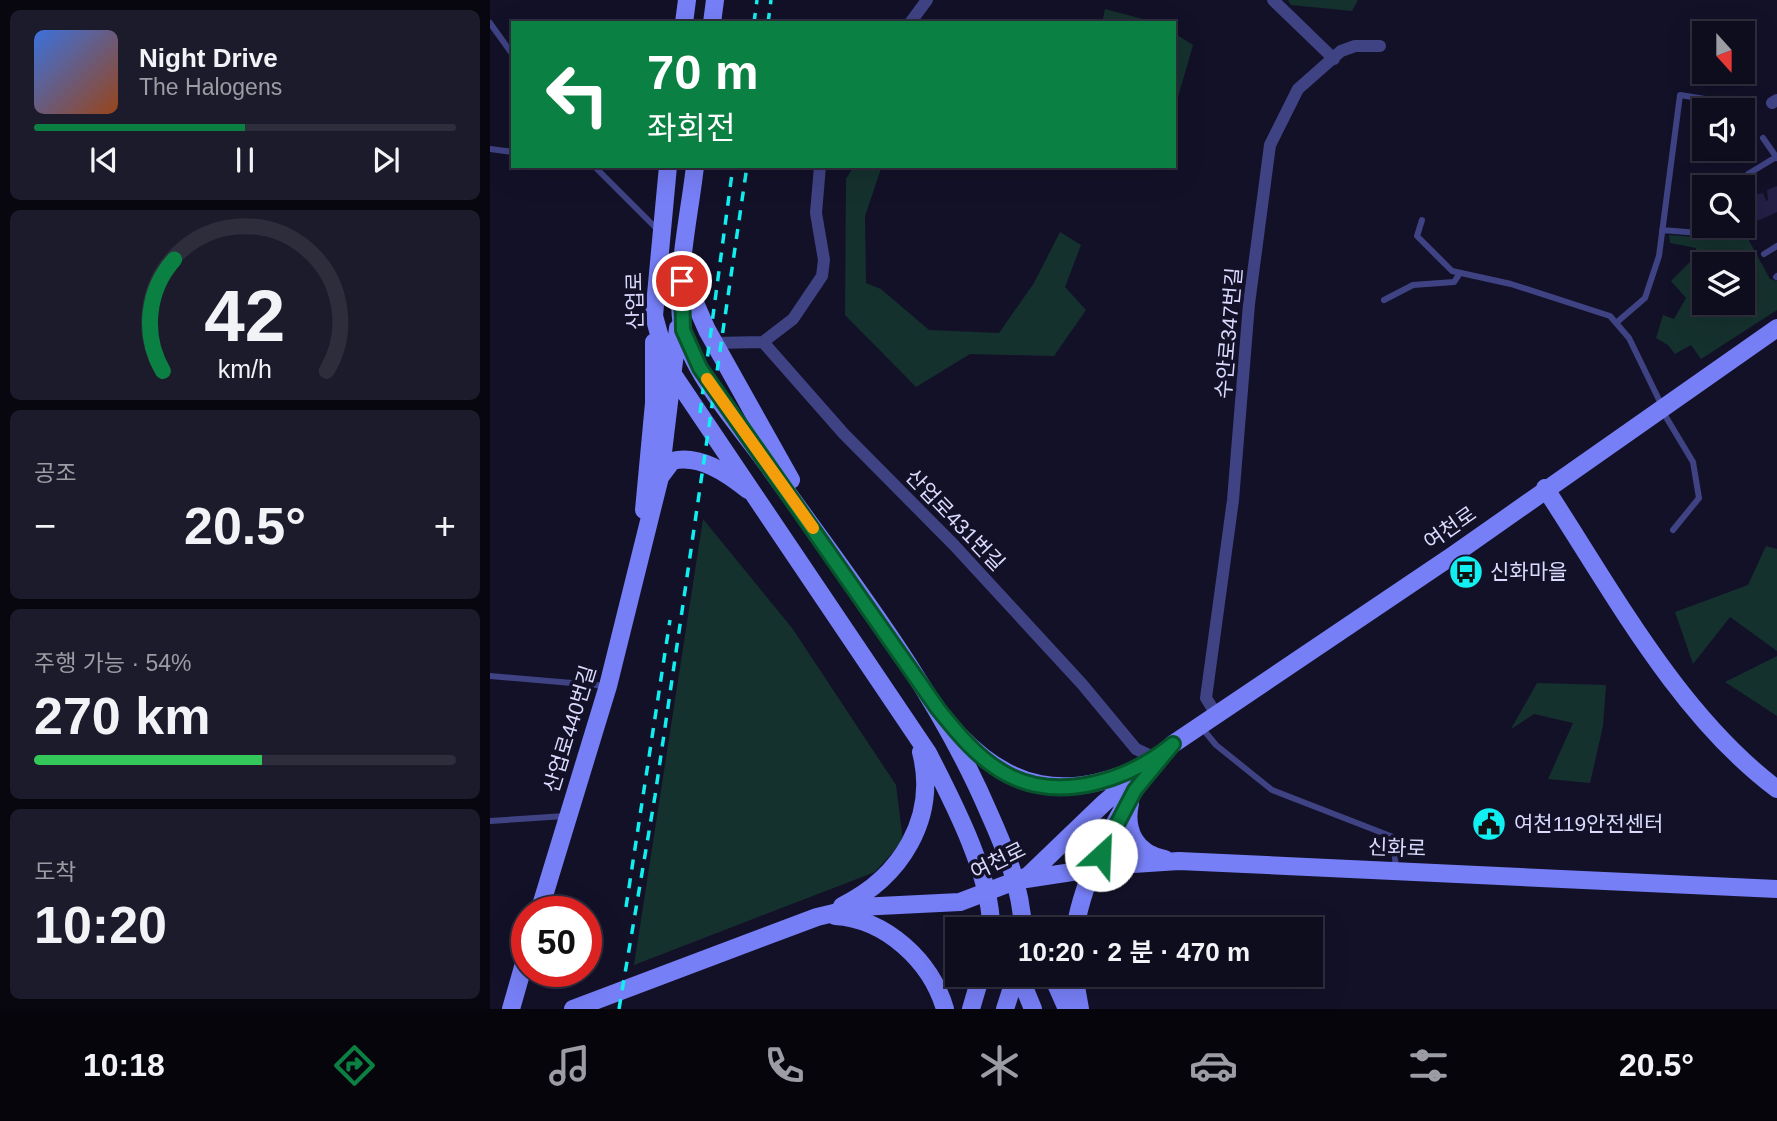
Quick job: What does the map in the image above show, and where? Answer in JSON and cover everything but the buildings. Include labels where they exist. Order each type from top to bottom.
[{"type":"main road","points":[[684,21],[687,0]]},
{"type":"main road","points":[[712,21],[715,0]]},
{"type":"main road","name":"산업로","points":[[668,168],[654,316],[661,348],[673,377],[910,722],[947,790],[988,892],[990,917]]},
{"type":"main road","points":[[695,168],[680,299],[687,343],[722,402],[850,579],[938,709],[974,777],[1029,917]]},
{"type":"main road","points":[[687,238],[691,286],[714,343],[759,427],[850,579]]},
{"type":"main road","name":"산업로440번길","points":[[544,896],[608,686],[660,477],[680,299]]},
{"type":"main road","name":"산업로440번길","points":[[640,559],[654,403],[654,316]]},
{"type":"main road","name":"여천로","points":[[573,1009],[817,917],[859,907],[949,904],[1016,882],[1040,868],[1104,803],[1155,758],[1199,725],[1452,556],[1661,406],[1777,328]]},
{"type":"main road","points":[[654,403],[661,389],[673,377],[684,373],[695,374],[722,402]]},
{"type":"main road","points":[[660,477],[672,461],[690,459],[718,470],[758,498]]},
{"type":"main road","points":[[1545,488],[1646,643],[1725,746],[1777,789]]},
{"type":"main road","points":[[938,709],[976,752],[1009,776],[1027,783],[1047,786],[1092,784],[1115,779],[1155,758]]},
{"type":"main road","points":[[817,917],[848,903],[876,883],[901,857],[915,835],[923,811],[925,779],[919,743],[910,722]]},
{"type":"main road","points":[[1079,917],[1095,868],[1135,790],[1173,744]]},
{"type":"main road","points":[[1135,790],[1128,815],[1135,843],[1149,855],[1179,861]]},
{"type":"main road","name":"신화로","points":[[1016,882],[1095,868],[1179,861],[1777,889]]},
{"type":"main road","points":[[1016,882],[1021,917]]},
{"type":"main road","points":[[988,892],[997,917]]},
{"type":"main road","points":[[817,917],[855,919],[899,942],[924,967],[937,987],[945,1009]]},
{"type":"main road","points":[[511,1009],[517,987]]},
{"type":"main road","points":[[971,1009],[977,987]]},
{"type":"main road","points":[[1005,1009],[1013,987]]},
{"type":"main road","points":[[1023,987],[1033,1009]]},
{"type":"main road","points":[[1057,987],[1067,1009]]},
{"type":"main road","points":[[1076,987],[1080,1009]]},
{"type":"street","points":[[911,21],[927,0]]},
{"type":"street","points":[[1273,0],[1334,59]]},
{"type":"street","name":"수안로347번길","points":[[1216,714],[1206,698],[1233,500],[1249,304],[1270,145],[1298,89],[1341,51],[1355,46],[1380,46]]},
{"type":"street","points":[[714,343],[763,342],[793,319],[822,276],[824,260],[816,213],[820,168]]},
{"type":"street","name":"산업로431번길","points":[[763,342],[844,434],[954,545],[1082,684],[1136,749],[1155,758]]},
{"type":"lane","points":[[490,23],[511,52]]},
{"type":"lane","points":[[1616,323],[1645,298],[1659,256],[1680,95],[1699,98]]},
{"type":"lane","points":[[1748,174],[1777,158],[1763,138]]},
{"type":"lane","points":[[490,149],[511,152]]},
{"type":"lane","points":[[596,168],[661,232]]},
{"type":"lane","points":[[1422,220],[1417,236],[1452,271],[1511,284],[1610,316],[1629,338],[1661,406],[1693,462],[1699,498],[1674,530]]},
{"type":"lane","points":[[1662,230],[1692,232]]},
{"type":"lane","points":[[1765,254],[1777,246]]},
{"type":"lane","points":[[1384,300],[1413,285],[1454,282],[1461,273]]},
{"type":"lane","points":[[490,676],[608,686]]},
{"type":"lane","points":[[1199,725],[1216,745],[1272,790],[1393,837],[1397,870]]},
{"type":"lane","points":[[490,821],[567,816]]},
{"type":"green space","points":[[1288,0],[1358,0],[1352,11],[1291,5]]},
{"type":"green space","points":[[1105,9],[1150,21],[1102,21]]},
{"type":"green space","points":[[1176,34],[1193,45],[1176,104]]},
{"type":"green space","points":[[853,168],[881,168],[865,216],[866,283],[881,289],[929,330],[999,333],[1034,283],[1060,232],[1081,245],[1065,287],[1086,310],[1054,356],[970,354],[916,387],[845,315],[846,179]]},
{"type":"green space","points":[[1669,235],[1748,238],[1770,279],[1777,281],[1777,310],[1701,359],[1691,345],[1675,354],[1668,345],[1656,338],[1663,315],[1674,319],[1686,298],[1671,281],[1692,260],[1692,315],[1755,315],[1755,252],[1696,252],[1696,248],[1670,243]]},
{"type":"green space","points":[[703,519],[792,628],[896,785],[903,841],[875,872],[634,965]]},
{"type":"green space","points":[[1766,546],[1777,549],[1777,651],[1730,617],[1693,664],[1675,612],[1748,585]]},
{"type":"green space","points":[[1777,656],[1777,716],[1725,682]]},
{"type":"green space","points":[[1537,683],[1606,685],[1603,726],[1590,783],[1548,779],[1573,723],[1534,714],[1511,729]]},
{"type":"railway","points":[[754,21],[757,0]]},
{"type":"railway","points":[[768,21],[771,0]]},
{"type":"railway","points":[[700,413],[733,168]]},
{"type":"railway","points":[[619,1009],[655,796],[747,168]]},
{"type":"railway","points":[[626,907],[670,620]]},
{"type":"slow traffic","points":[[707,379],[813,528]]},
{"type":"place","name":"신화마을","points":[[1466,572]]},
{"type":"place","name":"여천119안전센터","points":[[1489,824]]},
{"type":"route","points":[[682,281],[681,317],[691,354],[938,709],[976,752],[1009,776],[1027,783],[1069,786],[1115,779],[1155,758],[1173,744],[1152,766],[1135,790],[1121,812],[1101,855]]}]
